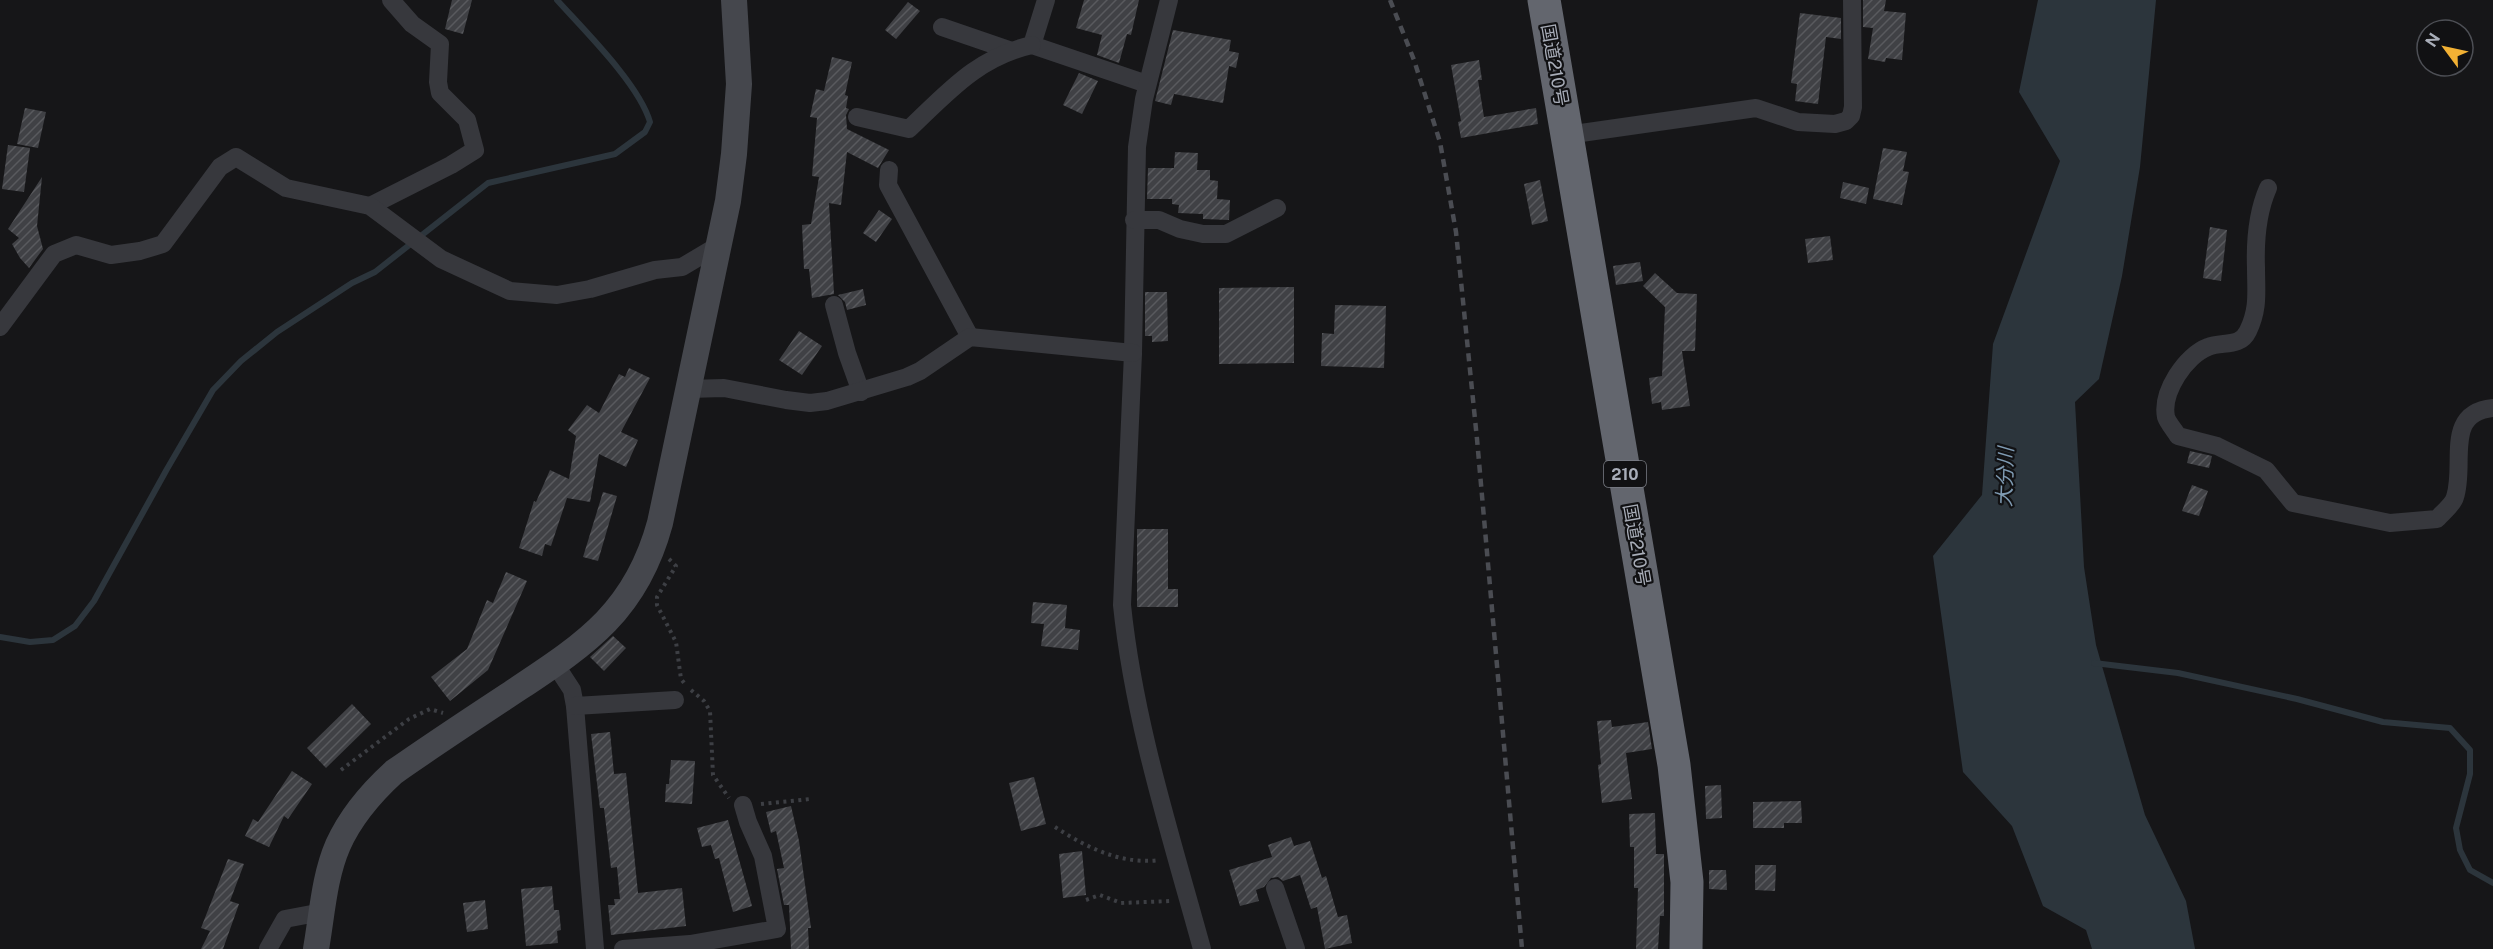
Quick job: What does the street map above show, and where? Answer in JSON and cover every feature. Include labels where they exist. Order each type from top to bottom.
[{"type":"highway","name":"国道210号","points":[[1544,0],[1674,765],[1687,882],[1686,949]]},
{"type":"street","points":[[370,206],[451,165],[475,150],[467,120],[440,93],[438,82],[440,44],[412,24],[391,0]]},
{"type":"street","points":[[316,949],[322,912],[338,846],[359,807],[393,772],[555,664],[605,623],[632,591],[644,571],[653,550],[660,523],[720,245],[734,154],[738,62],[734,0]]},
{"type":"street","points":[[1169,0],[1147,84],[1137,147],[1133,353],[1122,605],[1126,641],[1141,717],[1174,856],[1202,949]]},
{"type":"street","points":[[1567,135],[1756,108],[1806,123],[1835,124],[1846,121],[1851,116],[1853,107],[1852,0]]},
{"type":"street","points":[[1032,45],[1041,1]]},
{"type":"street","points":[[942,27],[1009,50]]},
{"type":"street","points":[[857,117],[909,129],[967,74],[1009,50],[1032,45],[1147,84]]},
{"type":"street","points":[[0,327],[54,254],[76,244],[111,255],[140,251],[164,244],[220,167],[236,157],[286,188],[370,206],[441,259],[510,291],[557,295],[590,289],[655,270],[682,267],[720,245]]},
{"type":"street","points":[[889,170],[888,185],[970,337]]},
{"type":"street","points":[[2268,188],[2263,198],[2256,233],[2258,296],[2248,333],[2236,343],[2209,346],[2193,355],[2168,388],[2166,417],[2178,436],[2217,446],[2266,470],[2293,503],[2390,523],[2437,519],[2455,499],[2461,429],[2469,416],[2480,409],[2493,408]]},
{"type":"street","points":[[1134,220],[1159,220],[1180,229],[1203,234],[1226,234],[1277,208]]},
{"type":"street","points":[[834,305],[847,353],[861,392]]},
{"type":"street","points":[[688,388],[724,388],[810,402],[827,401],[861,392],[920,371],[970,337],[1133,353]]},
{"type":"street","points":[[555,664],[572,690],[595,949]]},
{"type":"street","points":[[574,706],[675,700]]},
{"type":"street","points":[[623,949],[690,944],[777,929],[763,856],[743,805]]},
{"type":"street","points":[[1275,888],[1296,949]]},
{"type":"street","points":[[268,949],[285,919],[322,912]]},
{"type":"path","points":[[667,556],[676,566],[657,597],[657,605],[676,642],[681,679],[688,688],[704,700],[710,711],[713,776],[733,803],[743,805],[810,800]]},
{"type":"path","points":[[341,770],[409,719],[430,709],[446,714],[459,728]]},
{"type":"path","points":[[1055,827],[1085,846],[1132,861],[1156,861],[1174,856]]},
{"type":"path","points":[[1086,900],[1100,895],[1121,903],[1187,900]]},
{"type":"water","name":"大分川","points":[[2038,0],[2156,0],[2140,167],[2122,276],[2099,379],[2075,402],[2084,567],[2096,645],[2145,815],[2186,901],[2195,949],[2092,949],[2086,930],[2043,906],[2012,826],[1963,772],[1933,556],[1982,495],[1993,344],[2060,161],[2019,92]]},
{"type":"building","points":[[452,0],[472,0],[463,34],[445,29]]},
{"type":"building","points":[[1084,0],[1139,0],[1131,35],[1127,34],[1119,63],[1097,55],[1102,35],[1076,28]]},
{"type":"building","points":[[1863,0],[1886,0],[1884,11],[1906,13],[1902,60],[1886,58],[1885,62],[1868,59],[1873,28],[1863,27]]},
{"type":"building","points":[[908,2],[920,11],[896,39],[885,30]]},
{"type":"building","points":[[1800,13],[1841,18],[1841,39],[1826,37],[1818,104],[1795,101],[1797,84],[1791,83]]},
{"type":"building","points":[[1173,30],[1231,40],[1229,51],[1239,53],[1236,68],[1229,66],[1223,103],[1174,94],[1171,105],[1155,101]]},
{"type":"building","points":[[832,57],[852,62],[845,95],[848,96],[846,108],[849,109],[846,115],[847,129],[889,150],[878,168],[847,152],[841,205],[829,203],[834,294],[812,298],[809,269],[804,269],[802,225],[811,224],[819,177],[812,176],[817,118],[810,117],[816,89],[824,91]]},
{"type":"building","points":[[1479,60],[1482,80],[1478,80],[1484,117],[1536,108],[1538,124],[1461,138],[1458,122],[1461,121],[1451,65]]},
{"type":"building","points":[[1079,73],[1098,81],[1082,114],[1063,105]]},
{"type":"building","points":[[25,108],[46,112],[38,148],[17,144]]},
{"type":"building","points":[[8,145],[30,148],[24,192],[2,189]]},
{"type":"building","points":[[1883,148],[1907,152],[1903,171],[1909,172],[1902,205],[1873,199]]},
{"type":"building","points":[[1175,152],[1198,153],[1197,170],[1210,170],[1210,180],[1218,181],[1217,199],[1230,200],[1229,220],[1203,219],[1203,214],[1178,213],[1179,205],[1172,204],[1172,199],[1147,199],[1148,168],[1174,168]]},
{"type":"building","points":[[42,177],[37,226],[43,249],[29,268],[12,244],[19,238],[8,229]]},
{"type":"building","points":[[1540,180],[1548,221],[1532,225],[1524,184]]},
{"type":"building","points":[[1843,182],[1869,188],[1866,204],[1840,198]]},
{"type":"building","points":[[879,210],[892,219],[876,242],[863,233]]},
{"type":"building","points":[[2210,227],[2227,230],[2221,281],[2203,278]]},
{"type":"building","points":[[1830,236],[1833,260],[1808,263],[1805,239]]},
{"type":"building","points":[[1640,262],[1643,281],[1616,285],[1613,266]]},
{"type":"building","points":[[1655,273],[1677,293],[1697,294],[1695,351],[1682,351],[1690,406],[1662,410],[1661,402],[1652,404],[1649,378],[1662,376],[1665,307],[1643,286]]},
{"type":"building","points":[[1294,287],[1294,363],[1219,364],[1219,288]]},
{"type":"building","points":[[863,289],[866,305],[847,310],[845,302],[838,295]]},
{"type":"building","points":[[1145,292],[1167,292],[1168,341],[1152,342],[1152,336],[1145,336]]},
{"type":"building","points":[[1335,305],[1386,306],[1384,368],[1321,366],[1322,333],[1334,334]]},
{"type":"building","points":[[799,331],[822,346],[802,375],[779,360]]},
{"type":"building","points":[[629,368],[650,378],[621,432],[638,440],[626,467],[599,454],[590,502],[567,498],[551,546],[545,544],[542,556],[519,548],[534,501],[536,502],[550,470],[569,479],[576,436],[568,430],[587,405],[599,413],[619,374],[625,377]]},
{"type":"building","points":[[2190,451],[2212,456],[2209,468],[2187,463]]},
{"type":"building","points":[[2192,485],[2208,491],[2199,516],[2182,511]]},
{"type":"building","points":[[603,492],[617,496],[598,561],[583,557]]},
{"type":"building","points":[[1137,529],[1168,529],[1168,589],[1178,589],[1178,607],[1137,607]]},
{"type":"building","points":[[506,572],[527,581],[488,670],[450,701],[431,677],[467,649],[487,600],[493,603]]},
{"type":"building","points":[[1033,602],[1067,605],[1065,628],[1080,630],[1078,650],[1041,646],[1044,624],[1031,623]]},
{"type":"building","points":[[613,636],[626,648],[604,671],[590,657]]},
{"type":"building","points":[[352,704],[371,724],[326,768],[307,748]]},
{"type":"building","points":[[1611,720],[1612,727],[1648,722],[1652,749],[1626,753],[1632,799],[1602,803],[1597,721]]},
{"type":"building","points":[[610,732],[614,774],[626,773],[638,893],[682,888],[686,926],[611,935],[608,905],[615,905],[614,899],[620,899],[617,867],[611,868],[604,808],[600,808],[591,734]]},
{"type":"building","points":[[671,760],[695,761],[692,804],[665,802]]},
{"type":"building","points":[[292,771],[312,784],[288,819],[284,816],[269,847],[245,836],[253,819],[258,822]]},
{"type":"building","points":[[1034,777],[1046,824],[1021,831],[1009,783]]},
{"type":"building","points":[[1721,785],[1722,818],[1706,819],[1705,786]]},
{"type":"building","points":[[1801,801],[1802,823],[1784,823],[1784,828],[1753,828],[1753,802]]},
{"type":"building","points":[[791,806],[799,841],[811,928],[808,928],[809,949],[791,949],[789,905],[784,905],[777,869],[784,868],[776,831],[771,833],[766,812]]},
{"type":"building","points":[[1655,813],[1656,854],[1664,854],[1664,916],[1660,916],[1658,949],[1636,949],[1638,888],[1634,888],[1634,847],[1630,847],[1629,814]]},
{"type":"building","points":[[728,820],[752,906],[733,912],[719,858],[715,859],[711,845],[702,847],[697,828]]},
{"type":"building","points":[[1291,837],[1294,846],[1310,841],[1322,878],[1326,876],[1338,917],[1347,915],[1352,943],[1325,949],[1317,907],[1311,909],[1300,875],[1283,881],[1278,877],[1271,878],[1264,887],[1256,890],[1259,901],[1240,906],[1229,870],[1272,857],[1268,845]]},
{"type":"building","points":[[1082,851],[1086,895],[1063,898],[1059,854]]},
{"type":"building","points":[[228,859],[244,864],[230,901],[239,904],[223,949],[201,949],[210,931],[201,928]]},
{"type":"building","points":[[1755,865],[1776,865],[1775,891],[1755,890]]},
{"type":"building","points":[[1709,870],[1726,870],[1727,890],[1709,889]]},
{"type":"building","points":[[552,886],[554,910],[559,910],[561,930],[557,931],[558,943],[526,946],[521,889]]},
{"type":"building","points":[[485,900],[488,929],[467,932],[463,903]]},
{"type":"waterway","points":[[0,637],[30,642],[53,640],[75,626],[94,601],[213,390],[241,361],[277,332],[352,283],[375,272],[488,183],[615,154],[645,132],[650,122],[635,91],[610,58],[557,0]]},
{"type":"waterway","points":[[2094,663],[2178,673],[2297,699],[2383,722],[2450,728],[2470,750],[2470,774],[2456,828],[2460,850],[2470,870],[2493,883]]},
{"type":"railway","points":[[1390,0],[1414,60],[1440,142],[1456,232],[1477,439],[1522,949]]}]
